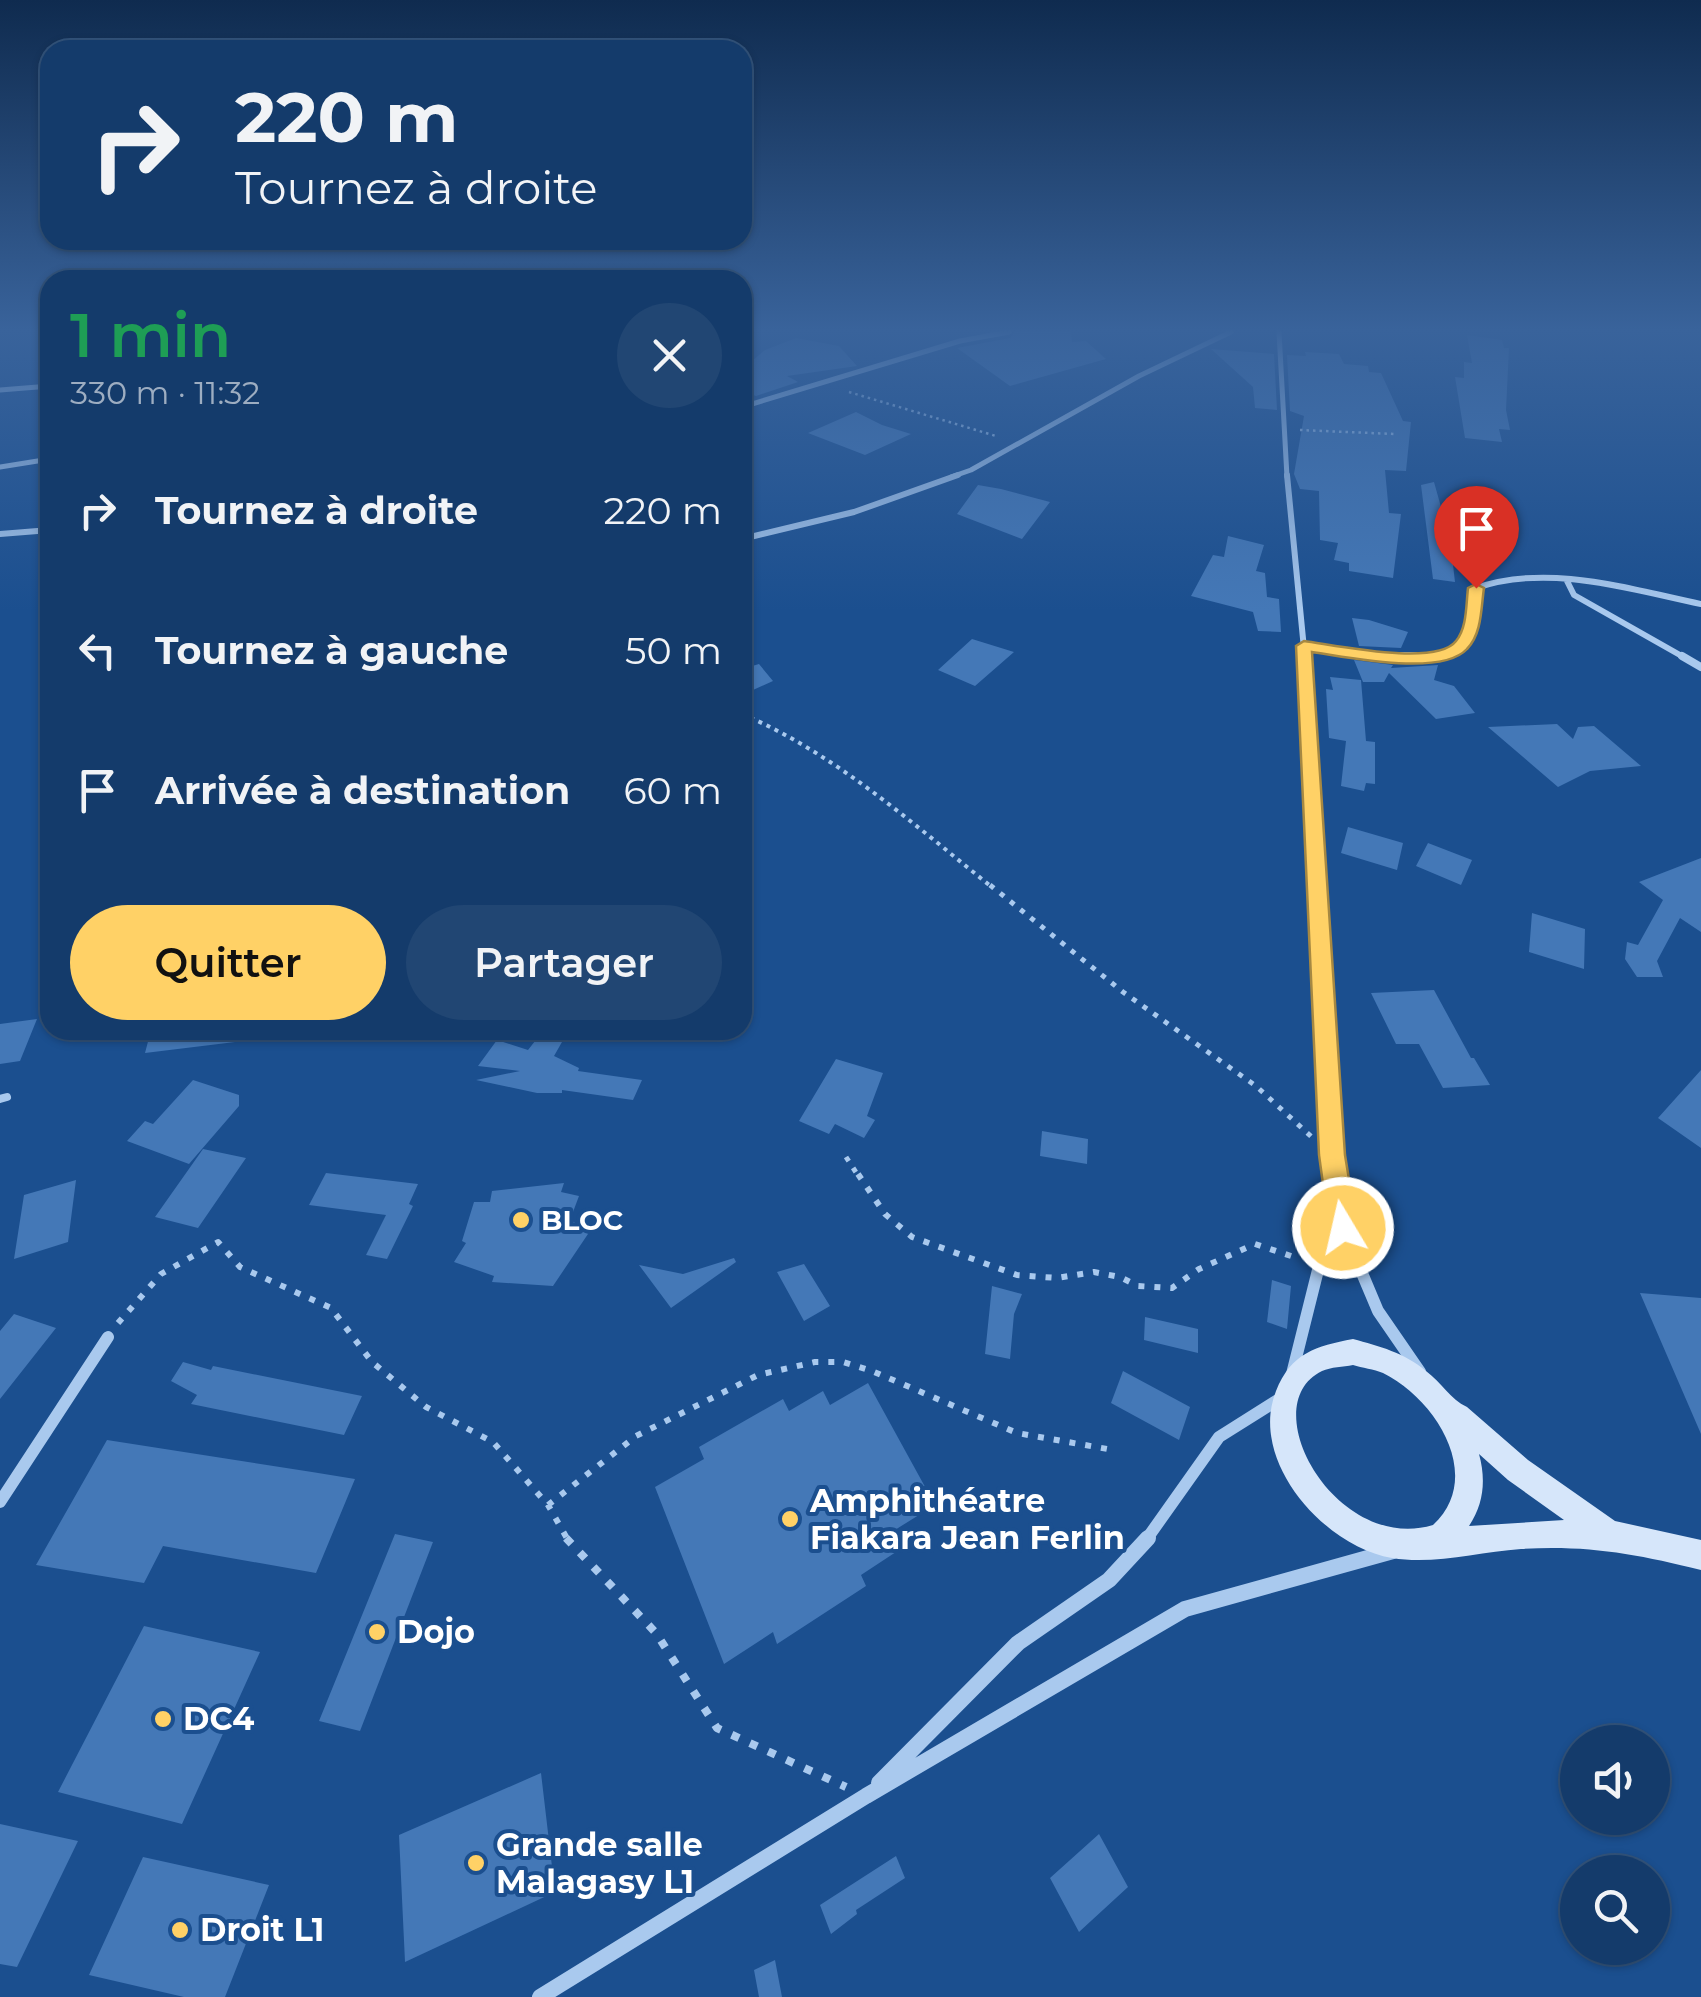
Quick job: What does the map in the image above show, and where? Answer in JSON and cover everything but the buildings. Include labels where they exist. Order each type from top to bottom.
[{"type":"main road","points":[[1610,1535],[1518,1470],[1411,1374],[1380,1358],[1350,1352],[1322,1357],[1300,1372],[1286,1395],[1284,1426],[1288,1443],[1313,1494],[1342,1522],[1376,1540],[1412,1546],[1509,1535],[1610,1535],[1701,1555]]},
{"type":"main road","points":[[1412,1546],[1445,1536],[1466,1510],[1472,1474],[1462,1436],[1439,1399]]},
{"type":"street","points":[[752,536],[854,512],[970,470],[1050,425]]},
{"type":"street","points":[[1282,425],[1304,646],[1332,1155],[1343,1228],[1378,1311],[1439,1399]]},
{"type":"street","points":[[0,468],[40,461]]},
{"type":"street","points":[[0,534],[40,531]]},
{"type":"street","points":[[1304,646],[1386,657],[1441,657],[1461,647],[1470,629],[1476,588],[1493,579],[1566,579],[1701,604]]},
{"type":"street","points":[[1566,579],[1574,595],[1701,667]]},
{"type":"street","points":[[866,1796],[1018,1643],[1109,1580],[1154,1531],[1218,1437],[1286,1395],[1328,1230],[1332,1155]]},
{"type":"street","points":[[0,1502],[108,1338]]},
{"type":"street","points":[[540,1997],[866,1796],[1186,1609],[1412,1546]]},
{"type":"path","points":[[959,425],[1006,440]]},
{"type":"path","points":[[1282,429],[1394,434]]},
{"type":"path","points":[[752,718],[784,732],[860,781],[1123,992],[1256,1086],[1332,1155]]},
{"type":"path","points":[[846,1157],[885,1214],[912,1236],[1017,1275],[1056,1278],[1094,1272],[1120,1277],[1138,1286],[1172,1288],[1199,1269],[1254,1244],[1320,1266]]},
{"type":"path","points":[[108,1338],[148,1283],[188,1254],[218,1242],[240,1267],[331,1308],[372,1362],[426,1406],[493,1442],[548,1505],[568,1541],[656,1634],[717,1728],[866,1796]]},
{"type":"path","points":[[548,1505],[636,1436],[758,1376],[815,1362],[843,1362],[872,1370],[1017,1434],[1114,1450]]},
{"type":"place","name":"BLOC","points":[[521,1220]]},
{"type":"place","name":"Amphithéatre Fiakara Jean Ferlin","points":[[790,1519]]},
{"type":"place","name":"Dojo","points":[[377,1632]]},
{"type":"place","name":"DC4","points":[[163,1719]]},
{"type":"place","name":"Grande salle Malagasy L1","points":[[476,1863]]},
{"type":"place","name":"Droit L1","points":[[180,1930]]},
{"type":"route","points":[[1343,1228],[1332,1155],[1304,646],[1386,657],[1441,657],[1461,647],[1470,629],[1476,588]]}]
